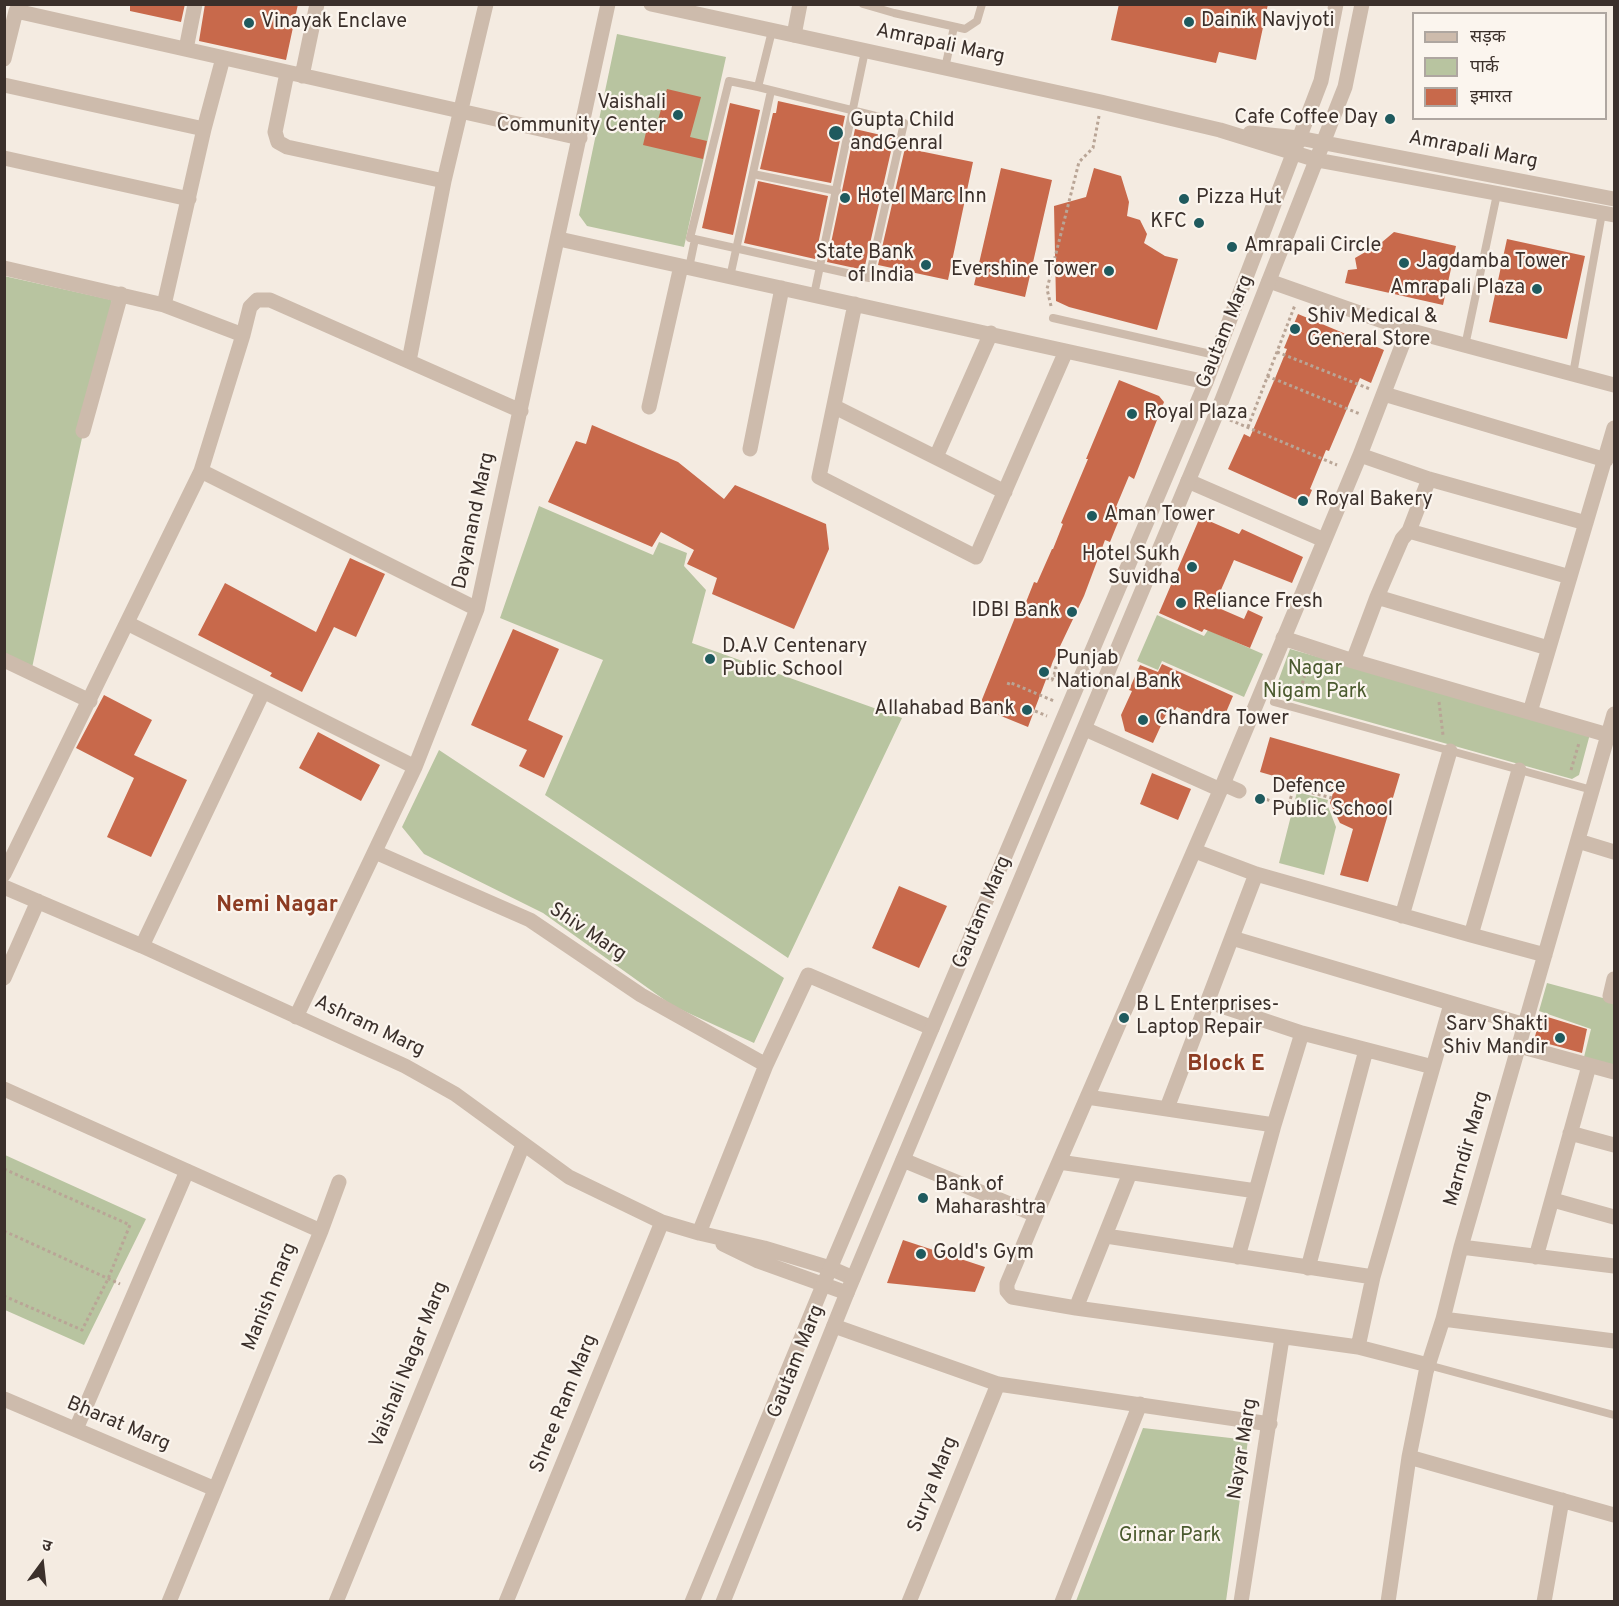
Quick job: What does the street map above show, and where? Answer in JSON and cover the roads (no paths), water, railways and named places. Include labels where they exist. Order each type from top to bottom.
[{"type":"street","points":[[186,49],[195,4]]},
{"type":"street","points":[[317,4],[275,132],[278,142],[287,147],[444,181]]},
{"type":"street","points":[[409,361],[444,181],[486,4]]},
{"type":"street","name":"Dayanand Marg","points":[[296,1017],[415,767],[477,609],[559,239],[608,4]]},
{"type":"street","name":"Amrapali Marg","points":[[651,4],[1101,102],[1220,130],[1317,160],[1608,214]]},
{"type":"street","points":[[794,35],[801,4]]},
{"type":"street","name":"Gautam Marg","points":[[693,1602],[830,1268],[1206,382],[1321,81],[1336,4]]},
{"type":"street","points":[[1323,144],[1345,87],[1362,4]]},
{"type":"street","points":[[4,59],[16,11],[580,138]]},
{"type":"street","points":[[164,305],[204,129],[223,58]]},
{"type":"street","points":[[4,85],[204,129]]},
{"type":"street","name":"Amrapali Marg","points":[[1220,130],[1299,138],[1614,200]]},
{"type":"street","name":"Gautam Marg","points":[[723,1602],[850,1286],[1216,414],[1323,144]]},
{"type":"street","points":[[4,158],[189,199]]},
{"type":"street","points":[[559,239],[1206,382]]},
{"type":"street","points":[[650,407],[685,267]]},
{"type":"street","points":[[4,268],[164,305],[243,335]]},
{"type":"street","points":[[1269,281],[1408,330],[1614,385]]},
{"type":"street","points":[[750,449],[782,288]]},
{"type":"street","points":[[83,432],[121,294]]},
{"type":"street","points":[[4,874],[201,471],[250,307],[257,300],[270,300],[521,411]]},
{"type":"street","points":[[855,304],[819,477],[976,557],[1066,351]]},
{"type":"street","points":[[1408,330],[1360,456],[1222,787],[1059,1161],[1007,1284],[1007,1291],[1012,1297],[1076,1308],[1358,1347],[1428,1365]]},
{"type":"street","points":[[936,457],[991,333]]},
{"type":"street","points":[[1384,394],[1606,460]]},
{"type":"street","points":[[835,407],[1005,492]]},
{"type":"street","points":[[1530,712],[1614,428]]},
{"type":"street","points":[[1360,456],[1429,479],[1586,523]]},
{"type":"street","points":[[201,471],[477,609]]},
{"type":"street","points":[[1353,660],[1377,597],[1402,539],[1409,531],[1429,479]]},
{"type":"street","points":[[1188,481],[1324,540]]},
{"type":"street","points":[[1409,531],[1570,577]]},
{"type":"street","points":[[1377,597],[1548,648]]},
{"type":"street","points":[[127,623],[415,767]]},
{"type":"street","points":[[1283,638],[1608,735]]},
{"type":"street","points":[[4,660],[90,701]]},
{"type":"street","points":[[141,946],[263,692]]},
{"type":"street","name":"Marndir Marg","points":[[1388,1602],[1410,1457],[1428,1365],[1614,714]]},
{"type":"street","points":[[1085,729],[1222,787],[1239,791]]},
{"type":"street","points":[[1402,916],[1450,751]]},
{"type":"street","points":[[1471,935],[1519,770]]},
{"type":"street","points":[[1578,841],[1614,852]]},
{"type":"street","points":[[1195,851],[1256,874],[1545,955]]},
{"type":"street","name":"Shiv Marg","points":[[375,852],[530,920],[641,996],[766,1065]]},
{"type":"street","points":[[1167,1108],[1256,874]]},
{"type":"street","name":"Ashram Marg","points":[[4,887],[141,946],[405,1066],[455,1094],[569,1177],[662,1222],[764,1248],[830,1268],[850,1286]]},
{"type":"street","points":[[4,978],[38,901]]},
{"type":"street","points":[[1232,938],[1525,1025]]},
{"type":"street","points":[[699,1233],[766,1065],[808,975],[932,1028]]},
{"type":"street","points":[[1614,979],[1610,996],[1614,997]]},
{"type":"street","points":[[1209,1002],[1302,1033],[1433,1067]]},
{"type":"street","points":[[1358,1347],[1373,1277],[1451,1004]]},
{"type":"street","points":[[1238,1257],[1302,1033]]},
{"type":"street","points":[[1519,1046],[1614,1072]]},
{"type":"street","points":[[1308,1268],[1366,1050]]},
{"type":"street","points":[[1536,1257],[1589,1066]]},
{"type":"street","name":"Manish marg","points":[[4,1089],[321,1231],[169,1602]]},
{"type":"street","points":[[1087,1097],[1274,1125]]},
{"type":"street","points":[[1570,1133],[1614,1145]]},
{"type":"street","name":"Vaishali Nagar Marg","points":[[336,1602],[523,1145]]},
{"type":"street","points":[[903,1160],[1036,1215]]},
{"type":"street","points":[[1059,1161],[1256,1191]]},
{"type":"street","points":[[76,1429],[187,1171]]},
{"type":"street","points":[[1076,1308],[1130,1173]]},
{"type":"street","points":[[321,1231],[339,1182]]},
{"type":"street","points":[[1553,1200],[1614,1217]]},
{"type":"street","name":"Shree Ram Marg","points":[[506,1602],[662,1222]]},
{"type":"street","name":"Ashram Marg","points":[[699,1233],[758,1261],[824,1283],[850,1286]]},
{"type":"street","points":[[1106,1236],[1373,1277]]},
{"type":"street","points":[[1461,1247],[1614,1266]]},
{"type":"street","points":[[1443,1319],[1614,1341]]},
{"type":"street","points":[[834,1326],[998,1384],[1270,1424]]},
{"type":"street","name":"Nayar Marg","points":[[1241,1602],[1282,1338]]},
{"type":"street","name":"Surya Marg","points":[[909,1602],[998,1384]]},
{"type":"street","name":"Bharat Marg","points":[[4,1399],[215,1489]]},
{"type":"street","points":[[1062,1602],[1140,1404]]},
{"type":"street","points":[[1410,1457],[1614,1515]]},
{"type":"street","points":[[1544,1602],[1562,1500]]},
{"type":"lane","points":[[863,4],[965,29],[977,21],[982,4]]},
{"type":"lane","points":[[945,68],[954,27]]},
{"type":"lane","points":[[758,87],[772,31]]},
{"type":"lane","points":[[814,295],[865,51]]},
{"type":"lane","points":[[729,81],[758,87],[904,123],[869,278],[690,238],[729,81]]},
{"type":"lane","points":[[730,277],[771,91]]},
{"type":"lane","points":[[753,174],[837,191]]},
{"type":"lane","points":[[1465,347],[1497,194]]},
{"type":"lane","points":[[1573,374],[1608,214]]},
{"type":"lane","points":[[685,267],[695,239]]},
{"type":"lane","points":[[1053,318],[1215,355]]},
{"type":"lane","points":[[1274,702],[1592,790]]},
{"type":"lane","points":[[1428,1365],[1614,1415]]},
{"type":"place","name":"Dainik Navjyoti","points":[[1189,22]]},
{"type":"place","name":"Vinayak Enclave","points":[[249,23]]},
{"type":"place","name":"Vaishali Community Center","points":[[678,115]]},
{"type":"place","name":"Cafe Coffee Day","points":[[1390,119]]},
{"type":"place","name":"Gupta Child andGenral","points":[[836,133]]},
{"type":"place","name":"Hotel Marc Inn","points":[[845,198]]},
{"type":"place","name":"Pizza Hut","points":[[1184,199]]},
{"type":"place","name":"KFC","points":[[1199,223]]},
{"type":"place","name":"Amrapali Circle","points":[[1232,247]]},
{"type":"place","name":"Jagdamba Tower","points":[[1404,263]]},
{"type":"place","name":"State Bank of India","points":[[926,265]]},
{"type":"place","name":"Evershine Tower","points":[[1109,271]]},
{"type":"place","name":"Amrapali Plaza","points":[[1537,289]]},
{"type":"place","name":"Shiv Medical & General Store","points":[[1295,329]]},
{"type":"place","name":"Royal Plaza","points":[[1132,414]]},
{"type":"place","name":"Royal Bakery","points":[[1303,501]]},
{"type":"place","name":"Aman Tower","points":[[1092,516]]},
{"type":"place","name":"Hotel Sukh Suvidha","points":[[1192,567]]},
{"type":"place","name":"Reliance Fresh","points":[[1181,603]]},
{"type":"place","name":"IDBI Bank","points":[[1072,612]]},
{"type":"place","name":"D.A.V Centenary Public School","points":[[710,659]]},
{"type":"place","name":"Punjab National Bank","points":[[1044,672]]},
{"type":"place","name":"Allahabad Bank","points":[[1027,710]]},
{"type":"place","name":"Chandra Tower","points":[[1143,720]]},
{"type":"place","name":"Defence Public School","points":[[1260,799]]},
{"type":"place","name":"B L Enterprises- Laptop Repair","points":[[1124,1018]]},
{"type":"place","name":"Sarv Shakti Shiv Mandir","points":[[1560,1038]]},
{"type":"place","name":"Bank of Maharashtra","points":[[923,1198]]},
{"type":"place","name":"Gold's Gym","points":[[921,1254]]},
{"type":"district","name":"Nemi Nagar","points":[[277,907]]},
{"type":"district","name":"Block E","points":[[1226,1066]]},
{"type":"park label","name":"Nagar Nigam Park","points":[[1315,682]]},
{"type":"park label","name":"Girnar Park","points":[[1170,1537]]}]
